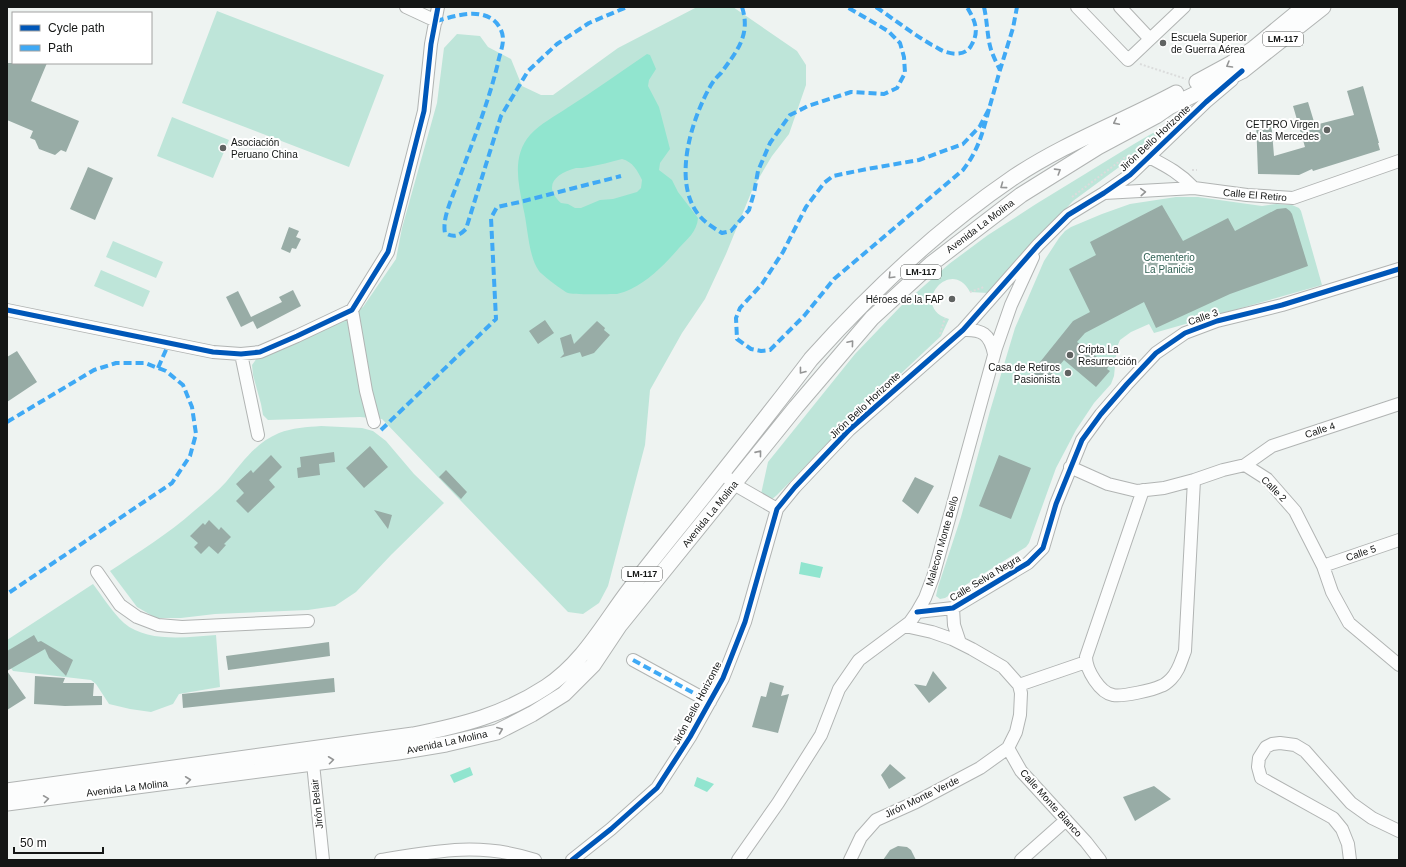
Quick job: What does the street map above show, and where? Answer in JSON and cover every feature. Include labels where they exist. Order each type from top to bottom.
[{"type":"main road","name":"Avenida La Molina","points":[[7,803],[250,772],[312,756],[469,723],[521,702],[547,686],[565,672],[590,645],[629,590],[811,360],[842,325],[899,269],[960,218],[1015,177],[1084,137],[1163,100],[1232,63],[1270,36],[1304,7]]},
{"type":"main road","points":[[1242,72],[1253,55],[1309,7]]},
{"type":"main road","name":"Avenida La Molina","points":[[7,791],[312,756],[406,751],[446,744],[497,732],[551,703],[593,665],[619,626],[796,407],[872,318],[931,264],[1021,195],[1085,155],[1156,116],[1169,107],[1242,72],[1323,7]]},
{"type":"street","points":[[406,7],[436,21]]},
{"type":"street","points":[[7,310],[213,352],[241,354],[260,352],[352,310],[388,252],[424,111],[431,44],[438,7]]},
{"type":"street","points":[[1077,7],[1128,60],[1184,7]]},
{"type":"street","points":[[1120,7],[1150,39]]},
{"type":"street","name":"Jirón Bello Horizonte","points":[[572,860],[611,829],[657,788],[690,737],[722,678],[745,622],[777,509],[849,430],[962,330],[1038,245],[1068,215],[1130,175],[1206,102],[1242,72]]},
{"type":"street","points":[[1149,157],[1177,172],[1194,188]]},
{"type":"street","name":"Calle El Retiro","points":[[1104,193],[1194,188],[1247,195],[1293,198],[1399,161]]},
{"type":"street","name":"Malecon Monte Bello","points":[[738,860],[778,803],[821,735],[839,689],[859,660],[910,622],[917,612],[933,577],[994,354],[1011,305],[1038,245]]},
{"type":"street","name":"Calle 3","points":[[1070,467],[1082,440],[1101,414],[1156,353],[1185,333],[1217,321],[1282,305],[1399,270]]},
{"type":"street","points":[[352,310],[366,391],[374,422]]},
{"type":"street","points":[[962,330],[974,329],[984,333],[992,342],[994,354]]},
{"type":"street","points":[[241,354],[258,435]]},
{"type":"street","name":"Calle 4","points":[[1245,466],[1272,446],[1399,404]]},
{"type":"street","points":[[1070,467],[1108,484],[1137,491],[1164,488],[1223,470],[1245,466]]},
{"type":"street","name":"Calle 2","points":[[1245,466],[1267,479],[1295,511],[1323,566],[1332,592],[1349,623],[1399,665]]},
{"type":"street","name":"Calle Selva Negra","points":[[917,612],[953,608],[1028,563],[1042,548],[1070,467]]},
{"type":"street","points":[[722,473],[735,484],[777,509]]},
{"type":"street","points":[[1143,490],[1089,648],[1086,662],[1100,688],[1106,693],[1113,695],[1124,696],[1162,686],[1179,668],[1185,651],[1194,480]]},
{"type":"street","name":"Calle 5","points":[[1323,566],[1399,540]]},
{"type":"street","points":[[97,572],[120,605],[136,617],[158,625],[182,627],[308,621]]},
{"type":"street","points":[[953,608],[954,625],[960,643]]},
{"type":"street","points":[[904,626],[932,632],[960,643],[1003,667],[1019,685],[1021,693],[1020,715],[1016,732],[1008,748]]},
{"type":"street","points":[[633,660],[710,702]]},
{"type":"street","points":[[1019,685],[1086,662]]},
{"type":"street","points":[[1350,860],[1348,844],[1342,829],[1333,818],[1261,778],[1258,767],[1259,758],[1266,747],[1272,744],[1280,743],[1295,745],[1305,751],[1351,803],[1372,818],[1399,831]]},
{"type":"street","name":"Calle Monte Blanco","points":[[1008,748],[1021,771],[1100,860]]},
{"type":"street","name":"Jirón Monte Verde","points":[[850,860],[861,837],[876,820],[916,802],[980,768],[1008,748]]},
{"type":"street","name":"Jirón Belair","points":[[312,756],[323,860]]},
{"type":"street","points":[[1021,860],[1066,820]]},
{"type":"street","points":[[381,860],[440,850],[481,849],[518,854],[534,860]]},
{"type":"path","points":[[1128,60],[1187,79],[1180,83]]},
{"type":"path","points":[[1187,170],[1197,170]]},
{"type":"green space","points":[[697,7],[733,7],[797,51],[806,65],[806,85],[789,134],[772,156],[753,188],[726,254],[705,299],[682,333],[650,390],[645,445],[608,586],[599,603],[583,614],[568,612],[382,419],[360,417],[268,420],[263,415],[252,365],[257,358],[321,331],[363,307],[396,259],[402,228],[437,103],[444,48],[457,34],[480,36],[488,47],[511,59],[522,86],[541,95],[553,95],[618,48]]},
{"type":"green space","points":[[217,11],[384,75],[349,167],[182,103]]},
{"type":"green space","points":[[172,117],[229,140],[213,178],[157,156]]},
{"type":"green space","points":[[1170,127],[1135,161],[1126,162],[1073,201],[988,293],[970,292],[962,282],[953,279],[944,281],[937,287],[933,295],[932,305],[937,313],[949,319],[941,336],[845,426],[777,495],[771,500],[761,494],[768,462],[855,354],[901,306],[949,264],[988,235],[1134,144],[1158,130]]},
{"type":"green space","name":"Cementerio La Planicie","points":[[1176,197],[1198,197],[1262,206],[1276,204],[1292,205],[1299,208],[1322,285],[1154,333],[1149,324],[1131,332],[1120,340],[1117,347],[1114,376],[1111,384],[1094,403],[1076,430],[1056,468],[1029,543],[1026,547],[945,598],[940,599],[936,596],[938,587],[961,517],[990,411],[1015,328],[1044,261],[1059,238],[1071,227],[1130,204]]},
{"type":"green space","points":[[113,241],[163,262],[156,278],[106,257]]},
{"type":"green space","points":[[101,270],[150,291],[143,307],[94,286]]},
{"type":"green space","points":[[321,426],[362,428],[373,431],[386,441],[414,474],[444,503],[356,592],[335,606],[308,610],[215,614],[181,618],[156,618],[137,607],[110,571],[164,535],[202,504],[222,486],[256,448],[270,437],[284,431]]},
{"type":"green space","points":[[93,584],[124,623],[144,634],[168,637],[216,635],[220,687],[179,694],[173,704],[151,712],[109,704],[96,684],[91,680],[13,671],[7,662],[7,640]]},
{"type":"shaded area","points":[[647,54],[650,55],[656,69],[649,80],[648,86],[659,107],[670,149],[660,163],[659,170],[672,180],[678,192],[698,218],[696,227],[691,235],[657,271],[638,285],[617,294],[571,294],[557,286],[541,273],[535,265],[519,188],[518,170],[521,152],[524,143],[530,135],[548,120]],"holes":[[[622,159],[626,160],[634,167],[642,180],[641,188],[637,192],[613,199],[600,200],[581,208],[575,208],[568,204],[561,203],[555,197],[552,186],[557,177],[563,173],[576,168],[585,168]]]},
{"type":"shaded area","points":[[801,562],[823,567],[820,578],[799,574]]},
{"type":"shaded area","points":[[470,767],[473,775],[454,783],[450,775]]},
{"type":"shaded area","points":[[697,777],[714,784],[707,792],[694,786]]},
{"type":"building","points":[[7,63],[12,63],[47,64],[31,101],[79,121],[66,152],[61,150],[55,155],[39,149],[35,140],[30,138],[33,131],[7,120]]},
{"type":"building","points":[[1363,86],[1380,150],[1313,171],[1312,169],[1299,175],[1258,174],[1256,119],[1271,119],[1274,156],[1305,147],[1293,106],[1308,102],[1315,125],[1354,115],[1347,91]]},
{"type":"building","points":[[88,167],[113,178],[95,220],[70,209]]},
{"type":"building","points":[[1162,205],[1183,241],[1228,218],[1235,231],[1277,209],[1286,208],[1292,214],[1308,266],[1230,294],[1156,328],[1144,302],[1085,333],[1077,342],[1109,366],[1107,369],[1110,371],[1096,387],[1064,360],[1048,379],[1044,381],[1032,372],[1073,321],[1090,312],[1069,269],[1096,255],[1090,242]]},
{"type":"building","points":[[289,227],[299,231],[296,237],[301,239],[296,249],[292,248],[290,253],[281,249]]},
{"type":"building","points":[[293,290],[301,306],[257,329],[251,317],[282,302],[279,297]]},
{"type":"building","points":[[238,291],[253,321],[241,327],[226,297]]},
{"type":"building","points":[[545,320],[554,333],[538,344],[529,331]]},
{"type":"building","points":[[597,321],[610,335],[594,353],[582,357],[580,352],[560,358],[564,354],[560,338],[571,334],[574,344]]},
{"type":"building","points":[[17,351],[37,382],[7,402],[7,357]]},
{"type":"building","points":[[370,446],[388,467],[364,488],[346,468]]},
{"type":"building","points":[[334,452],[335,462],[319,464],[320,475],[298,478],[297,468],[301,467],[300,457]]},
{"type":"building","points":[[271,455],[282,467],[269,480],[275,487],[248,513],[236,501],[244,493],[236,484],[251,470],[253,473]]},
{"type":"building","points":[[999,455],[1031,468],[1011,519],[979,506]]},
{"type":"building","points":[[446,470],[467,492],[461,499],[439,477]]},
{"type":"building","points":[[915,477],[934,486],[918,514],[902,501]]},
{"type":"building","points":[[374,510],[392,515],[388,529]]},
{"type":"building","points":[[209,520],[219,530],[221,527],[231,537],[224,544],[226,545],[218,554],[209,546],[201,554],[194,547],[198,543],[190,536],[203,523],[205,525]]},
{"type":"building","points":[[34,635],[38,642],[41,641],[73,660],[66,676],[49,658],[45,649],[7,671],[7,651]]},
{"type":"building","points":[[329,642],[330,656],[228,670],[226,656]]},
{"type":"building","points":[[7,671],[26,698],[7,710]]},
{"type":"building","points":[[933,671],[947,688],[929,703],[914,684],[926,686]]},
{"type":"building","points":[[35,676],[65,678],[63,683],[94,683],[93,696],[102,696],[102,705],[65,706],[34,704]]},
{"type":"building","points":[[334,678],[335,692],[183,708],[182,694]]},
{"type":"building","points":[[770,682],[784,686],[781,696],[789,694],[778,733],[752,727],[761,696],[766,697]]},
{"type":"building","points":[[890,764],[906,778],[889,789],[881,775]]},
{"type":"building","points":[[1154,786],[1171,799],[1135,821],[1123,797]]},
{"type":"building","points":[[898,846],[907,847],[911,850],[916,860],[883,860],[890,850]]},
{"type":"marked path","points":[[436,21],[464,14],[478,14],[492,19],[500,28],[503,36],[502,48],[489,94],[446,215],[444,227],[445,233],[454,236],[459,235],[466,229],[501,116],[528,71],[557,44],[589,23],[627,7]]},
{"type":"marked path","points":[[742,7],[745,26],[744,34],[737,50],[712,83],[697,114],[688,149],[686,167],[686,184],[690,200],[698,214],[722,233],[731,231],[749,210],[758,171],[770,143],[790,115],[808,106],[851,92],[884,94],[897,88],[905,73],[904,57],[900,43],[888,31],[847,7]]},
{"type":"marked path","points":[[876,7],[932,45],[944,51],[957,54],[970,48],[976,34],[974,20],[967,7]]},
{"type":"marked path","points":[[984,7],[990,46],[1000,70]]},
{"type":"marked path","points":[[989,109],[973,156],[963,170],[834,279],[804,316],[770,350],[761,351],[751,349],[737,339],[736,318],[740,308],[762,284],[783,252],[806,207],[824,183],[833,176],[919,160],[963,144],[980,126],[989,109],[1013,28],[1017,7]]},
{"type":"marked path","points":[[381,430],[496,319],[491,218],[497,207],[621,176]]},
{"type":"marked path","points":[[158,368],[169,343]]},
{"type":"marked path","points":[[7,422],[94,370],[116,363],[145,363],[166,371],[183,385],[192,407],[196,434],[190,456],[172,483],[7,594]]},
{"type":"marked path","points":[[633,660],[710,702]]},
{"type":"cycle path","points":[[7,310],[213,352],[241,354],[260,352],[352,310],[388,252],[424,111],[431,44],[438,7]]},
{"type":"cycle path","points":[[572,860],[611,829],[657,788],[690,737],[723,678],[745,622],[777,509],[795,487],[849,430],[963,330],[1038,245],[1068,215],[1130,175],[1206,102],[1242,71]]},
{"type":"cycle path","points":[[917,612],[953,608],[1028,563],[1043,548],[1056,504],[1082,440],[1101,414],[1156,353],[1185,333],[1217,321],[1282,305],[1399,269]]},
{"type":"place","name":"Escuela Superior de Guerra Aérea","points":[[1163,43]]},
{"type":"place","name":"CETPRO Virgen de las Mercedes","points":[[1327,130]]},
{"type":"place","name":"Asociación Peruano China","points":[[223,148]]},
{"type":"place","name":"Héroes de la FAP","points":[[952,299]]},
{"type":"place","name":"Cripta La Resurrección","points":[[1070,355]]},
{"type":"place","name":"Casa de Retiros Pasionista","points":[[1068,373]]}]
